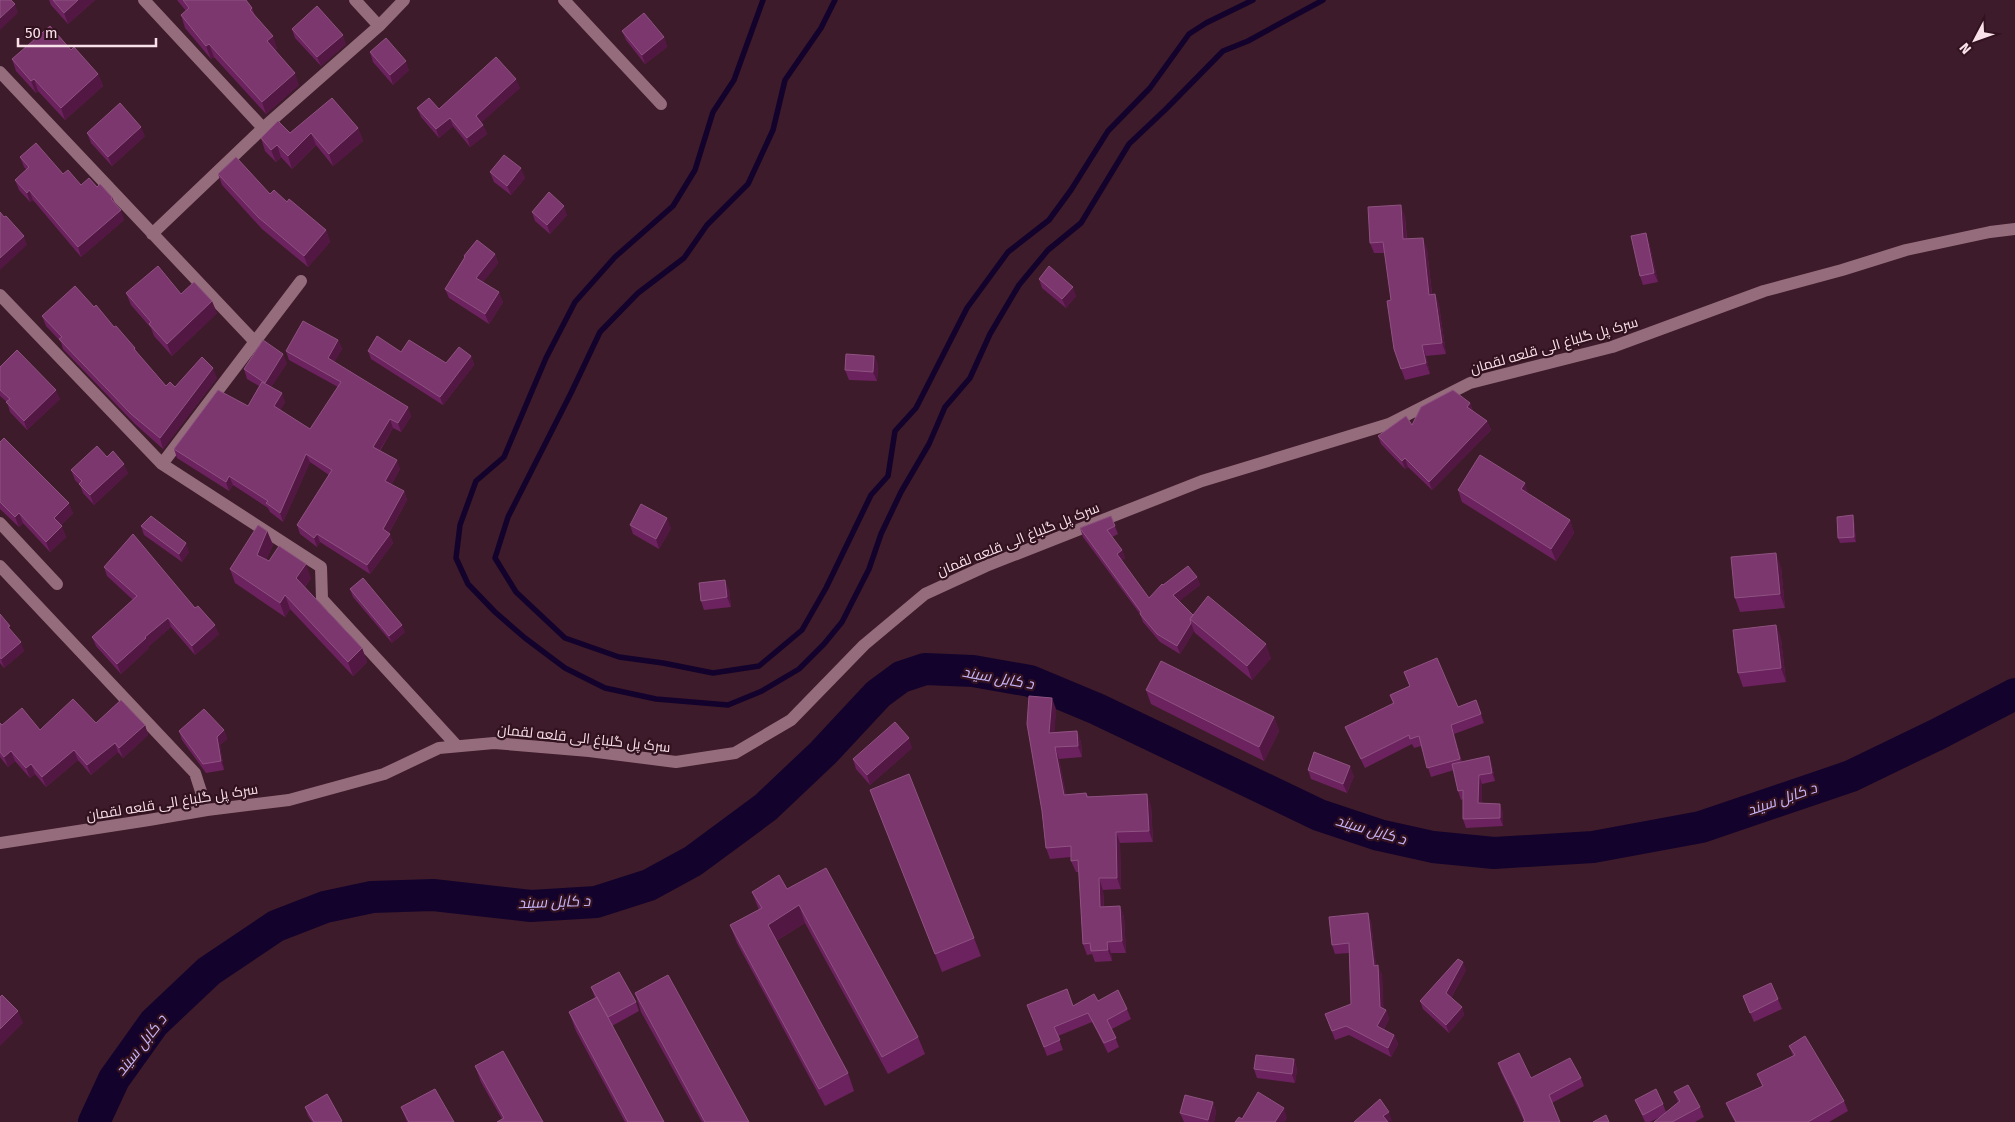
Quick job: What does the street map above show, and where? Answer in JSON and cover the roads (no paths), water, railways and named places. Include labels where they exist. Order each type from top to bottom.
[{"type":"street","points":[[144,0],[263,128]]},
{"type":"street","points":[[355,0],[379,26]]},
{"type":"street","points":[[152,234],[263,128],[379,26],[404,0]]},
{"type":"street","points":[[564,0],[661,104]]},
{"type":"street","points":[[0,72],[254,342]]},
{"type":"street","name":"سرک پل گلباغ الی قلعه لقمان","points":[[0,844],[207,810],[289,800],[384,774],[439,748],[494,743],[589,751],[676,762],[735,753],[791,720],[864,645],[925,594],[986,566],[1202,481],[1389,424],[1470,383],[1612,347],[1764,291],[1906,250],[1990,232],[2015,229]]},
{"type":"street","points":[[162,464],[301,281]]},
{"type":"street","points":[[0,295],[162,464],[321,566],[322,599],[457,746]]},
{"type":"street","points":[[0,523],[57,584]]},
{"type":"street","points":[[0,566],[195,773],[207,810]]},
{"type":"waterway","points":[[763,0],[734,80],[713,112],[695,170],[673,206],[615,257],[575,302],[546,358],[504,457],[476,481],[460,525],[456,558],[468,584],[495,612],[525,638],[565,668],[605,688],[656,699],[728,705],[762,691],[799,669],[824,644],[842,622],[869,569],[881,534],[901,492],[929,444],[945,407],[970,378],[990,334],[1019,285],[1048,250],[1081,223],[1129,144],[1223,51],[1248,41],[1323,0]]},
{"type":"waterway","points":[[835,0],[821,28],[785,80],[773,130],[748,184],[707,225],[684,258],[638,293],[600,332],[508,517],[495,558],[516,592],[565,638],[619,657],[713,673],[759,666],[802,630],[826,588],[871,495],[888,476],[895,431],[916,408],[967,308],[1008,252],[1049,220],[1071,190],[1108,131],[1150,88],[1189,34],[1206,23],[1253,0]]},
{"type":"waterway","name":"د کابل سيند","points":[[94,1122],[114,1079],[154,1023],[209,971],[276,926],[325,907],[372,897],[433,895],[531,906],[596,902],[649,885],[693,861],[766,807],[823,753],[878,694],[901,677],[925,669],[973,671],[1030,681],[1097,709],[1319,815],[1379,835],[1433,847],[1494,853],[1593,847],[1701,827],[1851,776],[2015,694]]}]
